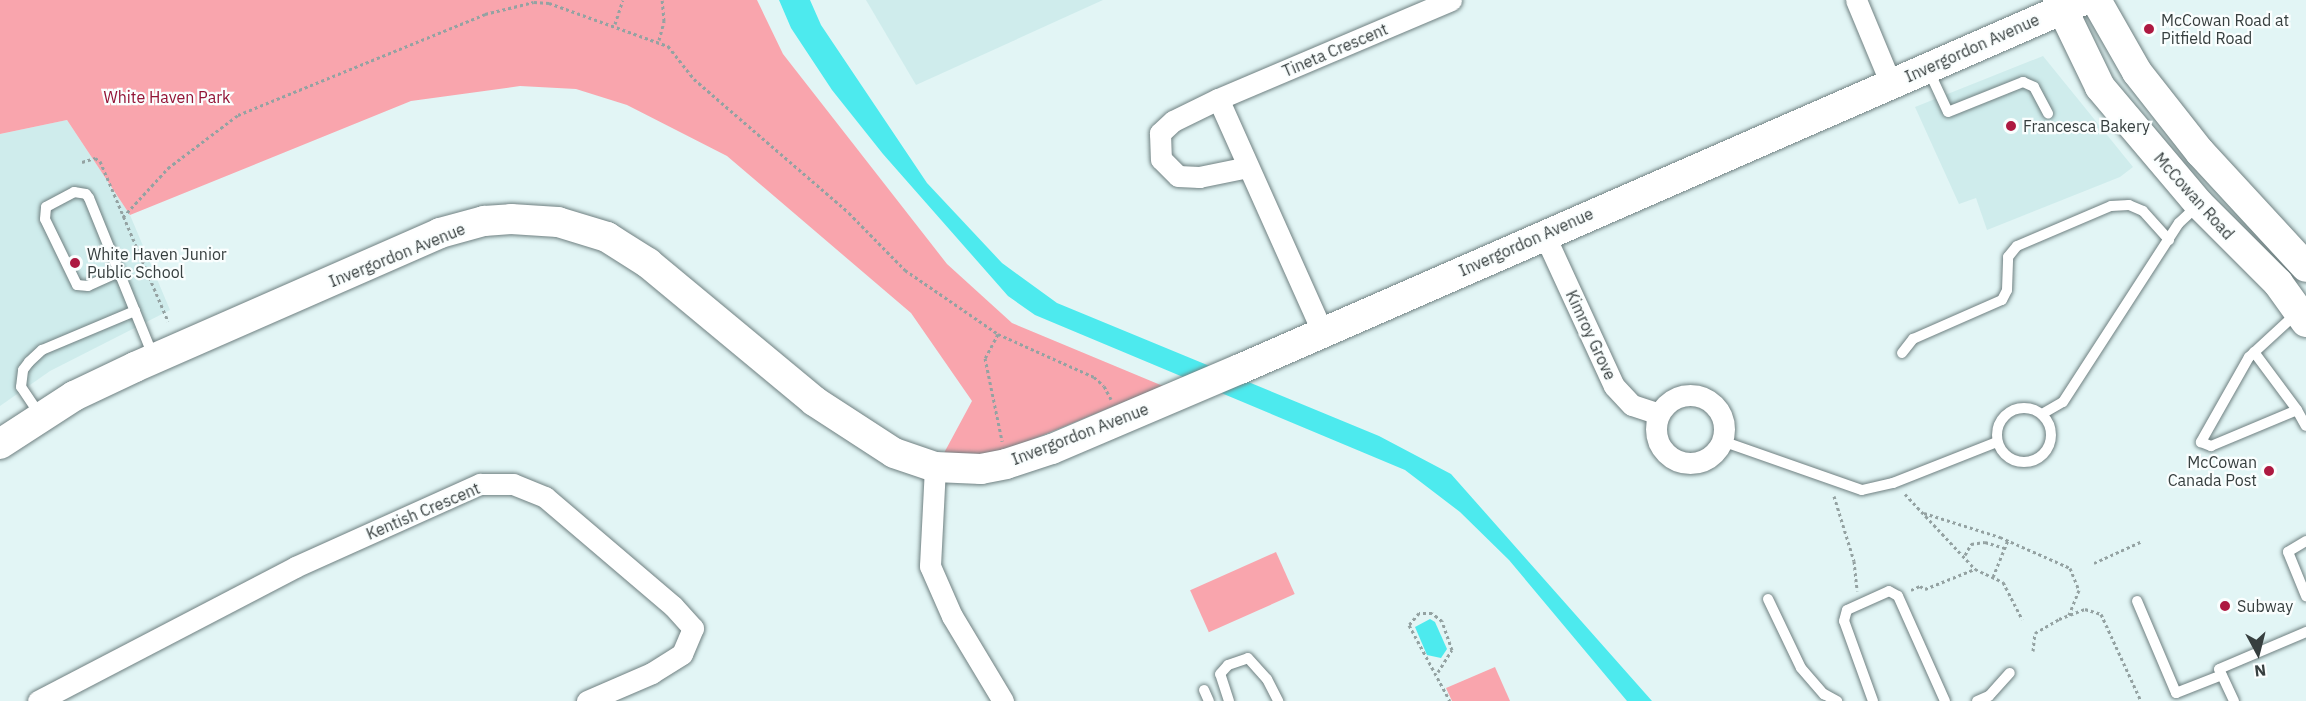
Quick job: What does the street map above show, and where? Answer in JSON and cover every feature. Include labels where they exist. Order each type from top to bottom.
[{"type":"street","name":"Tineta Crescent","points":[[1248,167],[1199,177],[1178,176],[1161,159],[1160,133],[1173,121],[1218,99],[1451,0]]},
{"type":"street","points":[[1856,0],[1891,84]]},
{"type":"street","name":"McCowan Road","points":[[2096,0],[2144,81],[2200,152],[2306,267]]},
{"type":"street","name":"Invergordon Avenue","points":[[0,444],[74,396],[440,233],[484,221],[558,222],[607,237],[648,263],[814,401],[894,453],[935,467],[981,469],[1006,464],[1120,420],[1240,369],[1322,331],[1928,68],[2068,3]]},
{"type":"street","name":"McCowan Road","points":[[2068,3],[2100,87],[2199,204],[2278,284],[2302,317]]},
{"type":"street","points":[[1218,99],[1322,331]]},
{"type":"street","name":"Kimroy Grove","points":[[1544,234],[1614,386],[1632,405],[1659,414]]},
{"type":"street","points":[[1684,396],[1706,399],[1720,414],[1722,441],[1704,461],[1681,462],[1662,449],[1656,426],[1659,414],[1674,399],[1684,396]]},
{"type":"street","points":[[935,467],[930,566],[952,616],[1003,701]]},
{"type":"street","name":"Kentish Crescent","points":[[38,701],[295,567],[480,484],[513,484],[545,497],[682,613],[693,628],[682,654],[652,673],[587,701]]},
{"type":"lane","points":[[1928,68],[1948,112],[2023,82],[2034,87],[2048,113]]},
{"type":"lane","points":[[119,272],[88,286],[77,285],[45,219],[45,207],[74,192],[86,194],[119,272],[154,359]]},
{"type":"lane","points":[[1902,353],[1913,339],[2002,300],[2007,290],[2008,257],[2017,246],[2101,210],[2129,204],[2143,211],[2169,240]]},
{"type":"lane","points":[[2042,414],[2063,402],[2169,240],[2199,204]]},
{"type":"lane","points":[[42,417],[21,387],[23,370],[29,362],[42,350],[135,311]]},
{"type":"lane","points":[[2296,410],[2211,446],[2203,446],[2202,437],[2254,352],[2302,317]]},
{"type":"lane","points":[[2254,352],[2306,426]]},
{"type":"lane","points":[[2026,408],[2042,414],[2051,438],[2048,447],[2036,459],[2010,457],[1997,442],[1999,426],[2009,412],[2026,408]]},
{"type":"lane","points":[[1722,441],[1862,490],[1893,483],[1997,442]]},
{"type":"lane","points":[[2306,540],[2288,552],[2306,596]]},
{"type":"lane","points":[[1873,701],[1844,621],[1847,610],[1889,591],[1898,596],[1945,701]]},
{"type":"lane","points":[[1768,599],[1800,668],[1824,694],[1837,701]]},
{"type":"lane","points":[[2137,601],[2176,693],[2222,675]]},
{"type":"lane","points":[[2234,701],[2219,669],[2306,632]]},
{"type":"lane","points":[[1229,701],[1220,674],[1228,664],[1248,658],[1267,679],[1278,701]]},
{"type":"lane","points":[[1977,701],[1989,696],[2010,673]]},
{"type":"lane","points":[[1204,690],[1209,701]]},
{"type":"path","points":[[615,25],[622,0]]},
{"type":"path","points":[[659,40],[662,0]]},
{"type":"path","points":[[123,217],[168,168],[238,115],[469,20],[534,2],[566,6],[659,40],[675,52],[694,79],[849,213],[890,258],[998,334],[1094,377],[1104,386],[1120,420]]},
{"type":"path","points":[[82,162],[99,159],[168,321]]},
{"type":"path","points":[[998,334],[985,358],[1006,464]]},
{"type":"path","points":[[1827,477],[1854,561],[1857,592]]},
{"type":"path","points":[[1893,483],[1965,555],[1975,569],[2002,582],[2022,619]]},
{"type":"path","points":[[1924,513],[2008,540],[2070,568],[2079,590],[2069,615]]},
{"type":"path","points":[[1993,578],[2008,540]]},
{"type":"path","points":[[1965,555],[1971,544],[1985,542],[2005,548]]},
{"type":"path","points":[[2094,563],[2140,542]]},
{"type":"path","points":[[1898,596],[1975,569]]},
{"type":"path","points":[[2033,651],[2035,633],[2085,609],[2101,614],[2141,701]]},
{"type":"path","points":[[1438,672],[1452,650],[1442,621],[1432,613],[1419,613],[1409,625],[1424,658],[1438,672],[1450,701]]},
{"type":"shaded area","points":[[866,0],[1103,0],[916,85]]},
{"type":"shaded area","points":[[2043,56],[2133,167],[2120,177],[1987,230],[1976,198],[1959,204],[1915,107]]},
{"type":"shaded area","name":"White Haven Junior Public School","points":[[67,120],[130,215],[170,310],[50,371],[0,406],[0,134]]},
{"type":"green space","name":"White Haven Park","points":[[0,0],[757,0],[783,54],[947,264],[1012,323],[1163,386],[1014,447],[982,455],[944,453],[972,401],[911,313],[727,156],[627,105],[576,89],[520,86],[411,101],[130,215],[67,120],[0,134]]},
{"type":"green space","points":[[1276,552],[1295,594],[1209,632],[1190,590]]},
{"type":"green space","points":[[1495,667],[1510,701],[1452,701],[1446,688]]},
{"type":"water","points":[[779,0],[810,0],[821,25],[927,183],[1002,263],[1057,303],[1379,436],[1451,474],[1652,701],[1627,701],[1509,560],[1460,512],[1405,470],[1035,315],[1008,296],[883,154],[832,90],[791,28]]},
{"type":"water","points":[[1430,619],[1435,622],[1447,649],[1441,658],[1427,655],[1415,627]]},
{"type":"place","name":"McCowan Road at Pitfield Road","points":[[2149,29]]},
{"type":"place","name":"Francesca Bakery","points":[[2011,126]]},
{"type":"place","name":"White Haven Junior Public School","points":[[75,263]]},
{"type":"place","name":"McCowan Canada Post","points":[[2269,471]]},
{"type":"place","name":"Subway","points":[[2225,606]]}]
